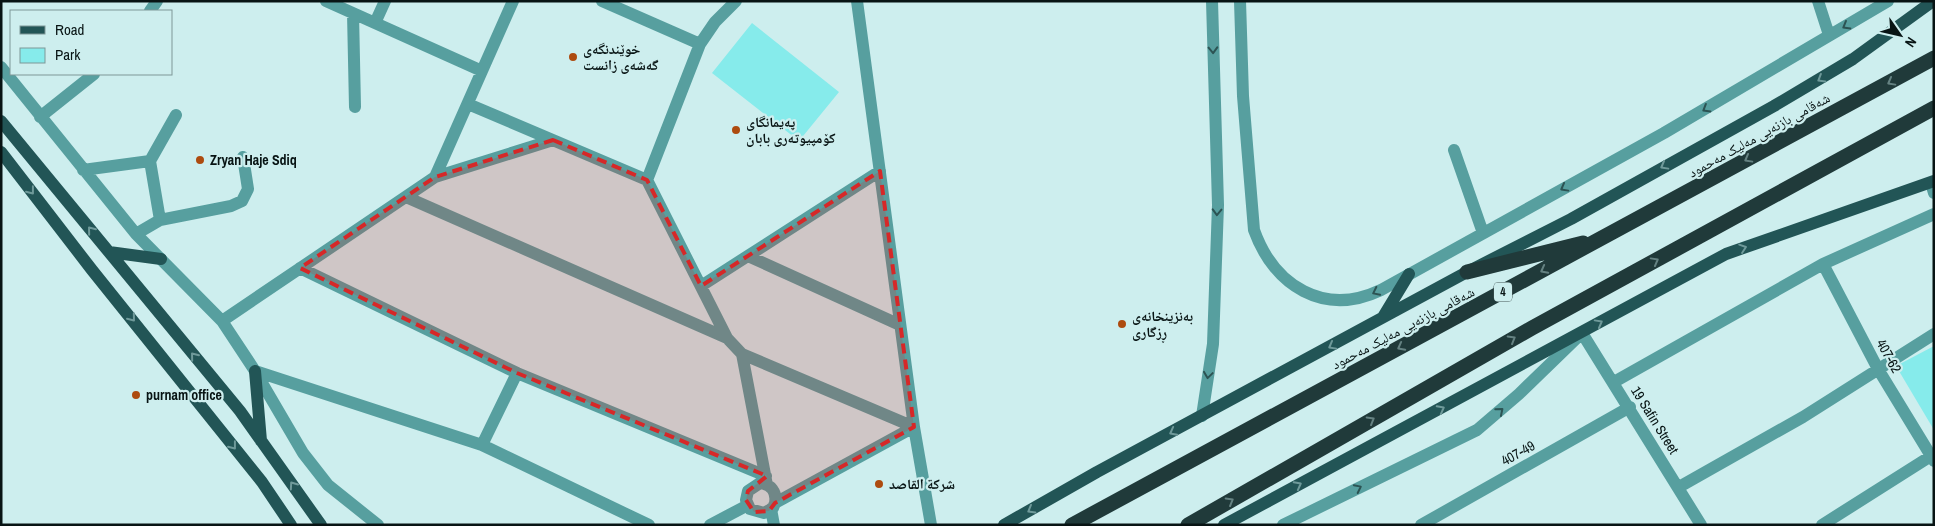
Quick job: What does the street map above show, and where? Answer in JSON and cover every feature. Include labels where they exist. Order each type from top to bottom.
[{"type":"highway","name":"شەقامی بازنەیی مەلیک مەحمود","points":[[1072,525],[1934,58]]},
{"type":"highway","points":[[1188,525],[1532,328],[1934,108]]},
{"type":"highway","points":[[1466,272],[1606,237]]},
{"type":"main road","points":[[1004,525],[1097,472],[1466,272],[1571,218],[1811,85],[1853,59],[1933,1]]},
{"type":"main road","points":[[1,120],[240,411],[321,525]]},
{"type":"main road","points":[[1,152],[92,270],[262,482],[292,525]]},
{"type":"main road","points":[[1224,525],[1726,254],[1933,186]]},
{"type":"main road","points":[[109,252],[161,259]]},
{"type":"main road","points":[[1381,319],[1409,274]]},
{"type":"main road","points":[[255,371],[261,441]]},
{"type":"street","points":[[326,1],[482,71]]},
{"type":"street","points":[[375,23],[385,1]]},
{"type":"street","points":[[435,178],[513,1]]},
{"type":"street","points":[[602,1],[700,44]]},
{"type":"street","points":[[647,180],[700,44],[715,22],[736,1]]},
{"type":"street","points":[[857,1],[914,427],[931,525]]},
{"type":"street","points":[[1202,416],[1213,344],[1218,205],[1212,1]]},
{"type":"street","points":[[1240,1],[1243,96],[1254,230],[1261,250],[1279,275],[1289,283],[1329,299],[1345,300],[1368,296],[1664,134],[1888,1]]},
{"type":"street","points":[[1818,1],[1829,36]]},
{"type":"street","points":[[353,13],[355,107]]},
{"type":"street","points":[[1,67],[136,234],[222,321],[255,371],[303,453],[328,485],[378,525]]},
{"type":"street","points":[[40,117],[93,75]]},
{"type":"street","points":[[468,104],[647,180],[727,338],[742,354],[914,427]]},
{"type":"street","points":[[160,220],[150,161],[176,115]]},
{"type":"street","points":[[222,321],[435,178],[553,140]]},
{"type":"street","points":[[1454,150],[1483,233]]},
{"type":"street","points":[[136,234],[160,220],[231,206],[242,201],[248,189],[243,157]]},
{"type":"street","points":[[83,170],[150,161]]},
{"type":"street","points":[[701,286],[880,171]]},
{"type":"street","points":[[406,197],[727,338]]},
{"type":"street","points":[[1614,382],[1823,264],[1934,214]]},
{"type":"street","points":[[748,256],[900,325]]},
{"type":"street","name":"407-62","points":[[1823,264],[1878,369],[1932,458]]},
{"type":"street","points":[[300,268],[517,373],[767,480]]},
{"type":"street","points":[[1283,525],[1477,430],[1520,394],[1582,333]]},
{"type":"street","name":"19 Safin Street","points":[[1582,333],[1630,407],[1701,525]]},
{"type":"street","points":[[1679,487],[1802,417],[1934,334]]},
{"type":"street","points":[[742,354],[767,480],[775,494],[773,506],[774,525]]},
{"type":"street","points":[[255,371],[482,445],[649,525]]},
{"type":"street","points":[[482,445],[517,373]]},
{"type":"street","name":"407-49","points":[[1421,525],[1630,407]]},
{"type":"street","points":[[767,480],[751,487],[746,495],[748,505],[759,513],[914,427]]},
{"type":"street","points":[[1822,525],[1840,520],[1932,458]]},
{"type":"street","points":[[710,525],[748,505]]},
{"type":"highlighted area","points":[[553,140],[647,180],[701,286],[880,171],[914,427],[775,503],[769,511],[754,512],[746,500],[748,491],[767,476],[517,373],[300,268],[435,177]]},
{"type":"green space","points":[[752,23],[839,92],[799,141],[712,73]]},
{"type":"green space","points":[[1934,346],[1934,430],[1896,366]]},
{"type":"place","name":"خوێندنگەی گەشەی زانست","points":[[573,57]]},
{"type":"place","name":"پەیمانگای کۆمپیوتەری بابان","points":[[736,130]]},
{"type":"place","name":"Zryan Haje Sdiq","points":[[200,160]]},
{"type":"place","name":"بەنزینخانەی ڕزگاری","points":[[1122,324]]},
{"type":"place","name":"purnam office","points":[[136,395]]},
{"type":"place","name":"شركة القاصد","points":[[879,484]]}]
